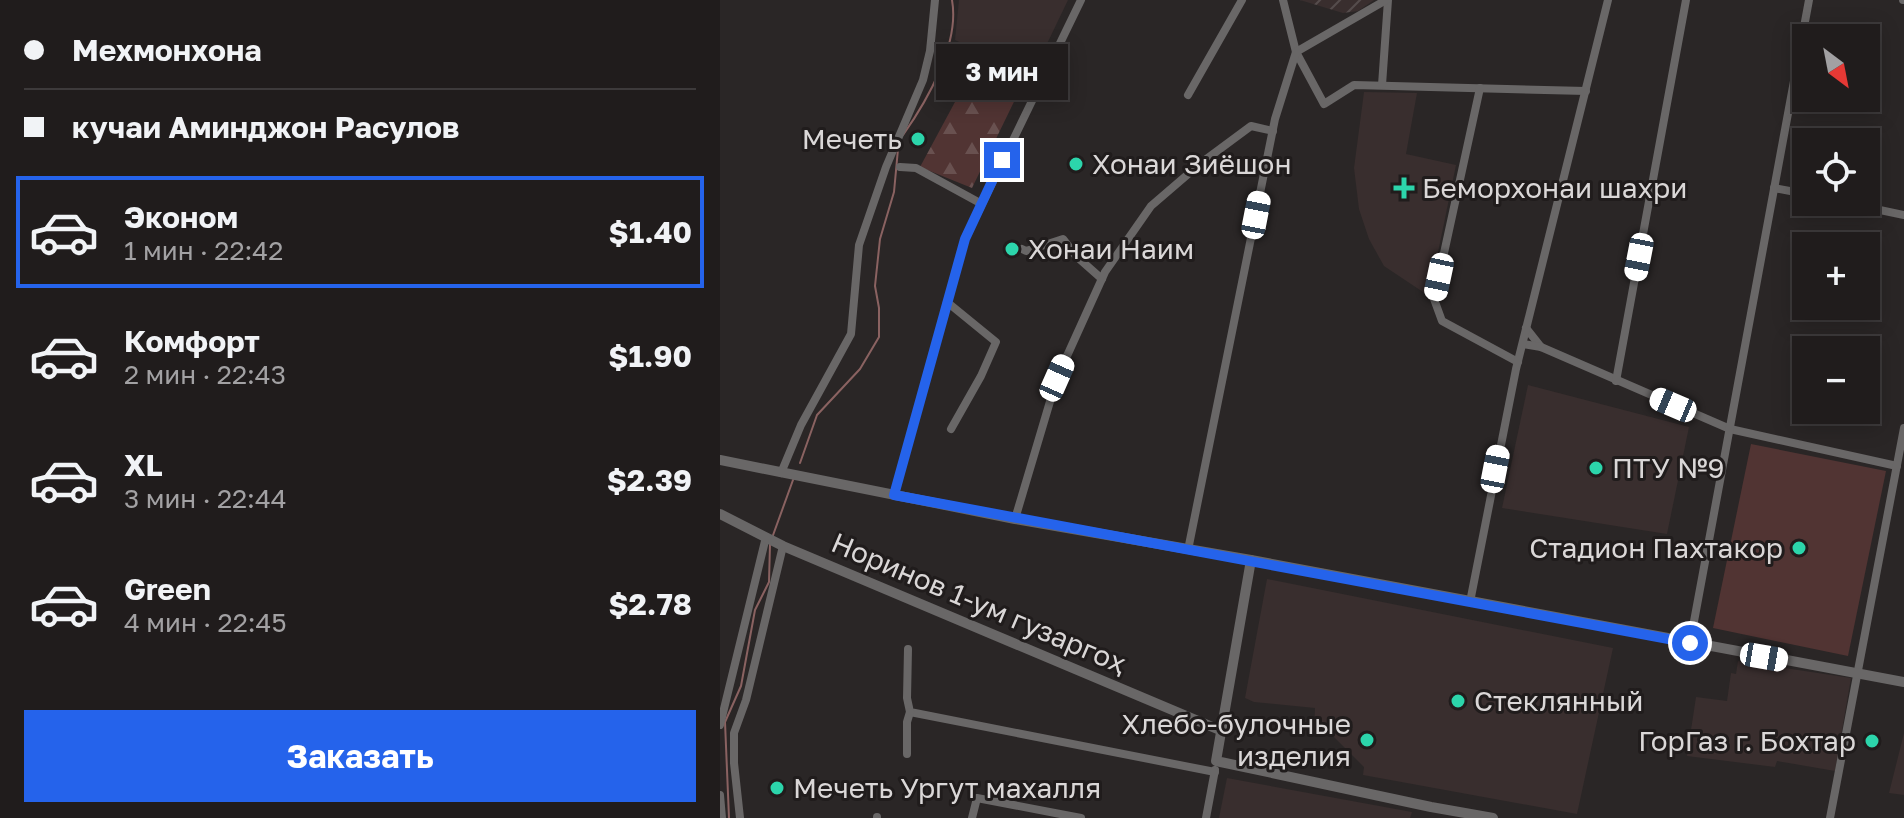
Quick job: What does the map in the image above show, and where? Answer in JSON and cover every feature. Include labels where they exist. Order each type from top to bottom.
[{"type":"street","points":[[781,473],[801,425],[851,334],[859,245],[886,167],[923,80],[930,51],[935,0]]},
{"type":"street","points":[[894,495],[965,239],[1081,0]]},
{"type":"street","points":[[1188,95],[1242,0]]},
{"type":"street","points":[[1283,0],[1296,52],[1324,104],[1354,85],[1586,91]]},
{"type":"street","points":[[1188,550],[1273,131],[1296,52],[1387,0]]},
{"type":"street","points":[[1382,85],[1387,0]]},
{"type":"street","points":[[1470,602],[1518,362],[1608,0]]},
{"type":"street","points":[[1616,381],[1686,0]]},
{"type":"street","points":[[1690,643],[1809,0]]},
{"type":"street","points":[[1480,88],[1434,299],[1442,321],[1518,362]]},
{"type":"street","points":[[1015,519],[1057,378],[1102,279],[1151,206],[1251,126],[1273,131]]},
{"type":"street","points":[[900,167],[916,168],[980,203]]},
{"type":"street","points":[[1774,188],[1792,191]]},
{"type":"street","points":[[1880,210],[1904,215]]},
{"type":"street","points":[[1022,249],[1026,251],[1063,239],[1076,256],[1102,279]]},
{"type":"street","points":[[947,302],[996,342],[951,429]]},
{"type":"street","points":[[1526,328],[1541,347]]},
{"type":"street","points":[[1523,344],[1541,347],[1730,429],[1897,466]]},
{"type":"street","points":[[1830,818],[1904,428]]},
{"type":"street","points":[[720,460],[1015,519],[1904,682]]},
{"type":"street","name":"Норинов 1-ум гузаргоҳ","points":[[720,514],[773,541],[1222,731]]},
{"type":"street","points":[[720,725],[773,541]]},
{"type":"street","points":[[740,818],[734,733],[746,700],[773,541]]},
{"type":"street","points":[[1206,818],[1251,560]]},
{"type":"street","points":[[907,754],[910,712],[907,698],[908,649]]},
{"type":"street","points":[[910,712],[1216,766],[1430,813],[1493,818]]},
{"type":"street","points":[[972,818],[977,798],[1081,818]]},
{"type":"street","points":[[720,801],[722,818]]},
{"type":"shaded area","points":[[959,0],[1068,0],[1032,75],[955,40]]},
{"type":"shaded area","points":[[1300,0],[1374,0],[1358,11],[1343,13]]},
{"type":"shaded area","name":"Беморхонаи шахри","points":[[1364,92],[1417,93],[1406,154],[1456,165],[1429,296],[1384,266],[1369,239],[1359,209],[1354,168]]},
{"type":"shaded area","name":"ПТУ №9","points":[[1528,385],[1689,427],[1667,534],[1502,508]]},
{"type":"shaded area","points":[[1267,579],[1613,648],[1577,814],[1363,775],[1364,767],[1329,732],[1314,730],[1315,708],[1254,702],[1245,698]]},
{"type":"shaded area","points":[[1738,661],[1851,678],[1835,771],[1777,761],[1775,767],[1687,756],[1696,697],[1727,701],[1731,673],[1736,674]]},
{"type":"shaded area","points":[[1904,733],[1904,795],[1889,793]]},
{"type":"shaded area","points":[[1227,778],[1412,812],[1410,818],[1219,818]]},
{"type":"green space","points":[[955,49],[1025,79],[972,188],[920,167],[955,102],[939,91]]},
{"type":"green space","points":[[1751,444],[1886,471],[1848,656],[1713,628]]},
{"type":"waterway","points":[[903,135],[940,71],[951,35],[952,0]]},
{"type":"waterway","points":[[800,463],[817,415],[860,369],[879,337],[875,286],[880,239],[894,192],[898,149]]},
{"type":"waterway","points":[[772,538],[793,480]]},
{"type":"waterway","points":[[729,818],[725,722],[741,686],[755,610],[769,582],[770,544]]},
{"type":"place","name":"Мечеть","points":[[918,139]]},
{"type":"place","name":"Хонаи Зиёшон","points":[[1076,164]]},
{"type":"place","name":"Беморхонаи шахри","points":[[1404,188]]},
{"type":"place","name":"Хонаи Наим","points":[[1012,249]]},
{"type":"place","name":"ПТУ №9","points":[[1596,468]]},
{"type":"place","name":"Стадион Пахтакор","points":[[1799,548]]},
{"type":"place","name":"Стеклянный","points":[[1458,701]]},
{"type":"place","name":"Хлебо-булочные изделия","points":[[1367,740]]},
{"type":"place","name":"ГорГаз г. Бохтар","points":[[1872,741]]},
{"type":"place","name":"Мечеть Ургут махалля","points":[[777,788]]},
{"type":"route","points":[[1002,160],[965,239],[894,495],[1690,643]]}]
